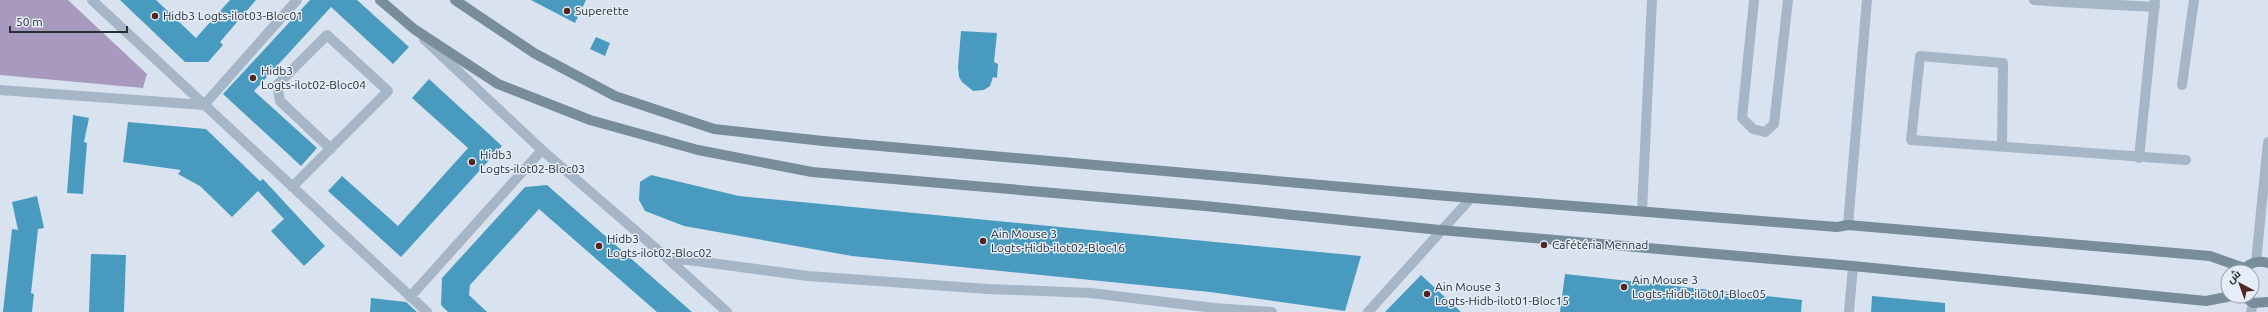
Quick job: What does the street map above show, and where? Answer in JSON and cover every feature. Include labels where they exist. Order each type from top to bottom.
[{"type":"street","points":[[92,0],[426,312]]},
{"type":"street","points":[[204,105],[297,0]]},
{"type":"street","points":[[380,0],[542,150],[727,312]]},
{"type":"street","points":[[455,0],[534,54],[615,96],[714,129],[823,141],[1471,198],[1837,227],[1848,225],[2210,256],[2229,264]]},
{"type":"street","points":[[1642,211],[1652,0]]},
{"type":"street","points":[[1754,0],[1742,118],[1753,129],[1765,132],[1774,124],[1788,0]]},
{"type":"street","points":[[1848,225],[1867,0]]},
{"type":"street","points":[[2034,0],[2155,3],[2139,158]]},
{"type":"street","points":[[2182,84],[2194,0]]},
{"type":"street","points":[[414,30],[498,84],[590,120],[705,152],[812,172],[1205,206],[1440,230],[1853,266],[2206,301],[2220,298]]},
{"type":"street","points":[[292,187],[331,149],[388,91],[327,35],[277,85],[280,101],[331,149]]},
{"type":"street","points":[[2002,147],[2003,63],[1920,56],[1911,140],[2139,158],[2186,160]]},
{"type":"street","points":[[0,93],[204,105]]},
{"type":"street","points":[[2256,262],[2268,142]]},
{"type":"street","points":[[410,297],[542,150]]},
{"type":"street","points":[[1368,312],[1440,230],[1471,198]]},
{"type":"street","points":[[666,257],[808,276],[988,289],[1091,293],[1214,308],[1272,312]]},
{"type":"street","points":[[2253,264],[2256,262],[2268,263]]},
{"type":"street","points":[[1849,312],[1853,266]]},
{"type":"street","points":[[2252,308],[2268,302]]},
{"type":"shaded area","points":[[0,0],[68,0],[147,74],[143,88],[0,75]]},
{"type":"building","name":"Hidb3 Logts-ilot03-Bloc01","points":[[120,0],[156,0],[196,38],[230,0],[256,0],[220,42],[223,45],[208,62],[185,62]]},
{"type":"building","name":"Hidb3 Logts-ilot02-Bloc04","points":[[310,0],[357,0],[409,47],[393,64],[331,7],[254,91],[317,148],[301,166],[223,94]]},
{"type":"building","name":"Superette","points":[[531,0],[586,0],[575,23]]},
{"type":"building","points":[[961,31],[997,33],[994,62],[998,64],[997,78],[993,77],[990,86],[984,90],[973,91],[962,82],[959,77],[958,67]]},
{"type":"building","points":[[596,37],[610,43],[605,56],[590,49]]},
{"type":"building","name":"Hidb3 Logts-ilot02-Bloc03","points":[[429,79],[502,146],[401,257],[328,191],[342,176],[398,226],[468,148],[412,98]]},
{"type":"building","points":[[73,115],[89,118],[84,142],[87,143],[83,194],[67,193]]},
{"type":"building","points":[[128,122],[206,129],[260,181],[263,179],[325,246],[304,266],[271,231],[284,219],[258,191],[232,217],[200,186],[178,174],[181,170],[123,162]]},
{"type":"building","name":"Ain Mouse 3 Logts-Hidb-ilot02-Bloc16","points":[[651,175],[739,196],[1361,256],[1345,311],[1210,292],[852,256],[684,226],[645,211],[639,200],[640,182]]},
{"type":"building","name":"Hidb3 Logts-ilot02-Bloc02","points":[[547,185],[692,312],[657,312],[539,209],[470,285],[469,295],[487,312],[448,312],[441,305],[442,278],[525,187]]},
{"type":"building","points":[[37,196],[44,228],[38,229],[31,293],[34,294],[32,312],[3,312],[12,229],[18,230],[12,202]]},
{"type":"building","points":[[91,254],[126,255],[124,312],[89,312]]},
{"type":"building","name":"Ain Mouse 3 Logts-Hidb-ilot01-Bloc05","points":[[1565,274],[1802,300],[1801,312],[1560,312]]},
{"type":"building","name":"Ain Mouse 3 Logts-Hidb-ilot01-Bloc15","points":[[1421,275],[1461,312],[1385,312]]},
{"type":"building","points":[[1872,296],[1945,303],[1945,312],[1871,312]]},
{"type":"building","points":[[371,298],[406,302],[417,312],[370,312]]},
{"type":"place","name":"Superette","points":[[567,11]]},
{"type":"place","name":"Hidb3 Logts-ilot03-Bloc01","points":[[155,16]]},
{"type":"place","name":"Hidb3 Logts-ilot02-Bloc04","points":[[253,78]]},
{"type":"place","name":"Hidb3 Logts-ilot02-Bloc03","points":[[472,162]]},
{"type":"place","name":"Ain Mouse 3 Logts-Hidb-ilot02-Bloc16","points":[[983,241]]},
{"type":"place","name":"Cafétéria Mennad","points":[[1544,245]]},
{"type":"place","name":"Hidb3 Logts-ilot02-Bloc02","points":[[599,246]]},
{"type":"place","name":"Ain Mouse 3 Logts-Hidb-ilot01-Bloc05","points":[[1624,287]]},
{"type":"place","name":"Ain Mouse 3 Logts-Hidb-ilot01-Bloc15","points":[[1427,294]]}]
